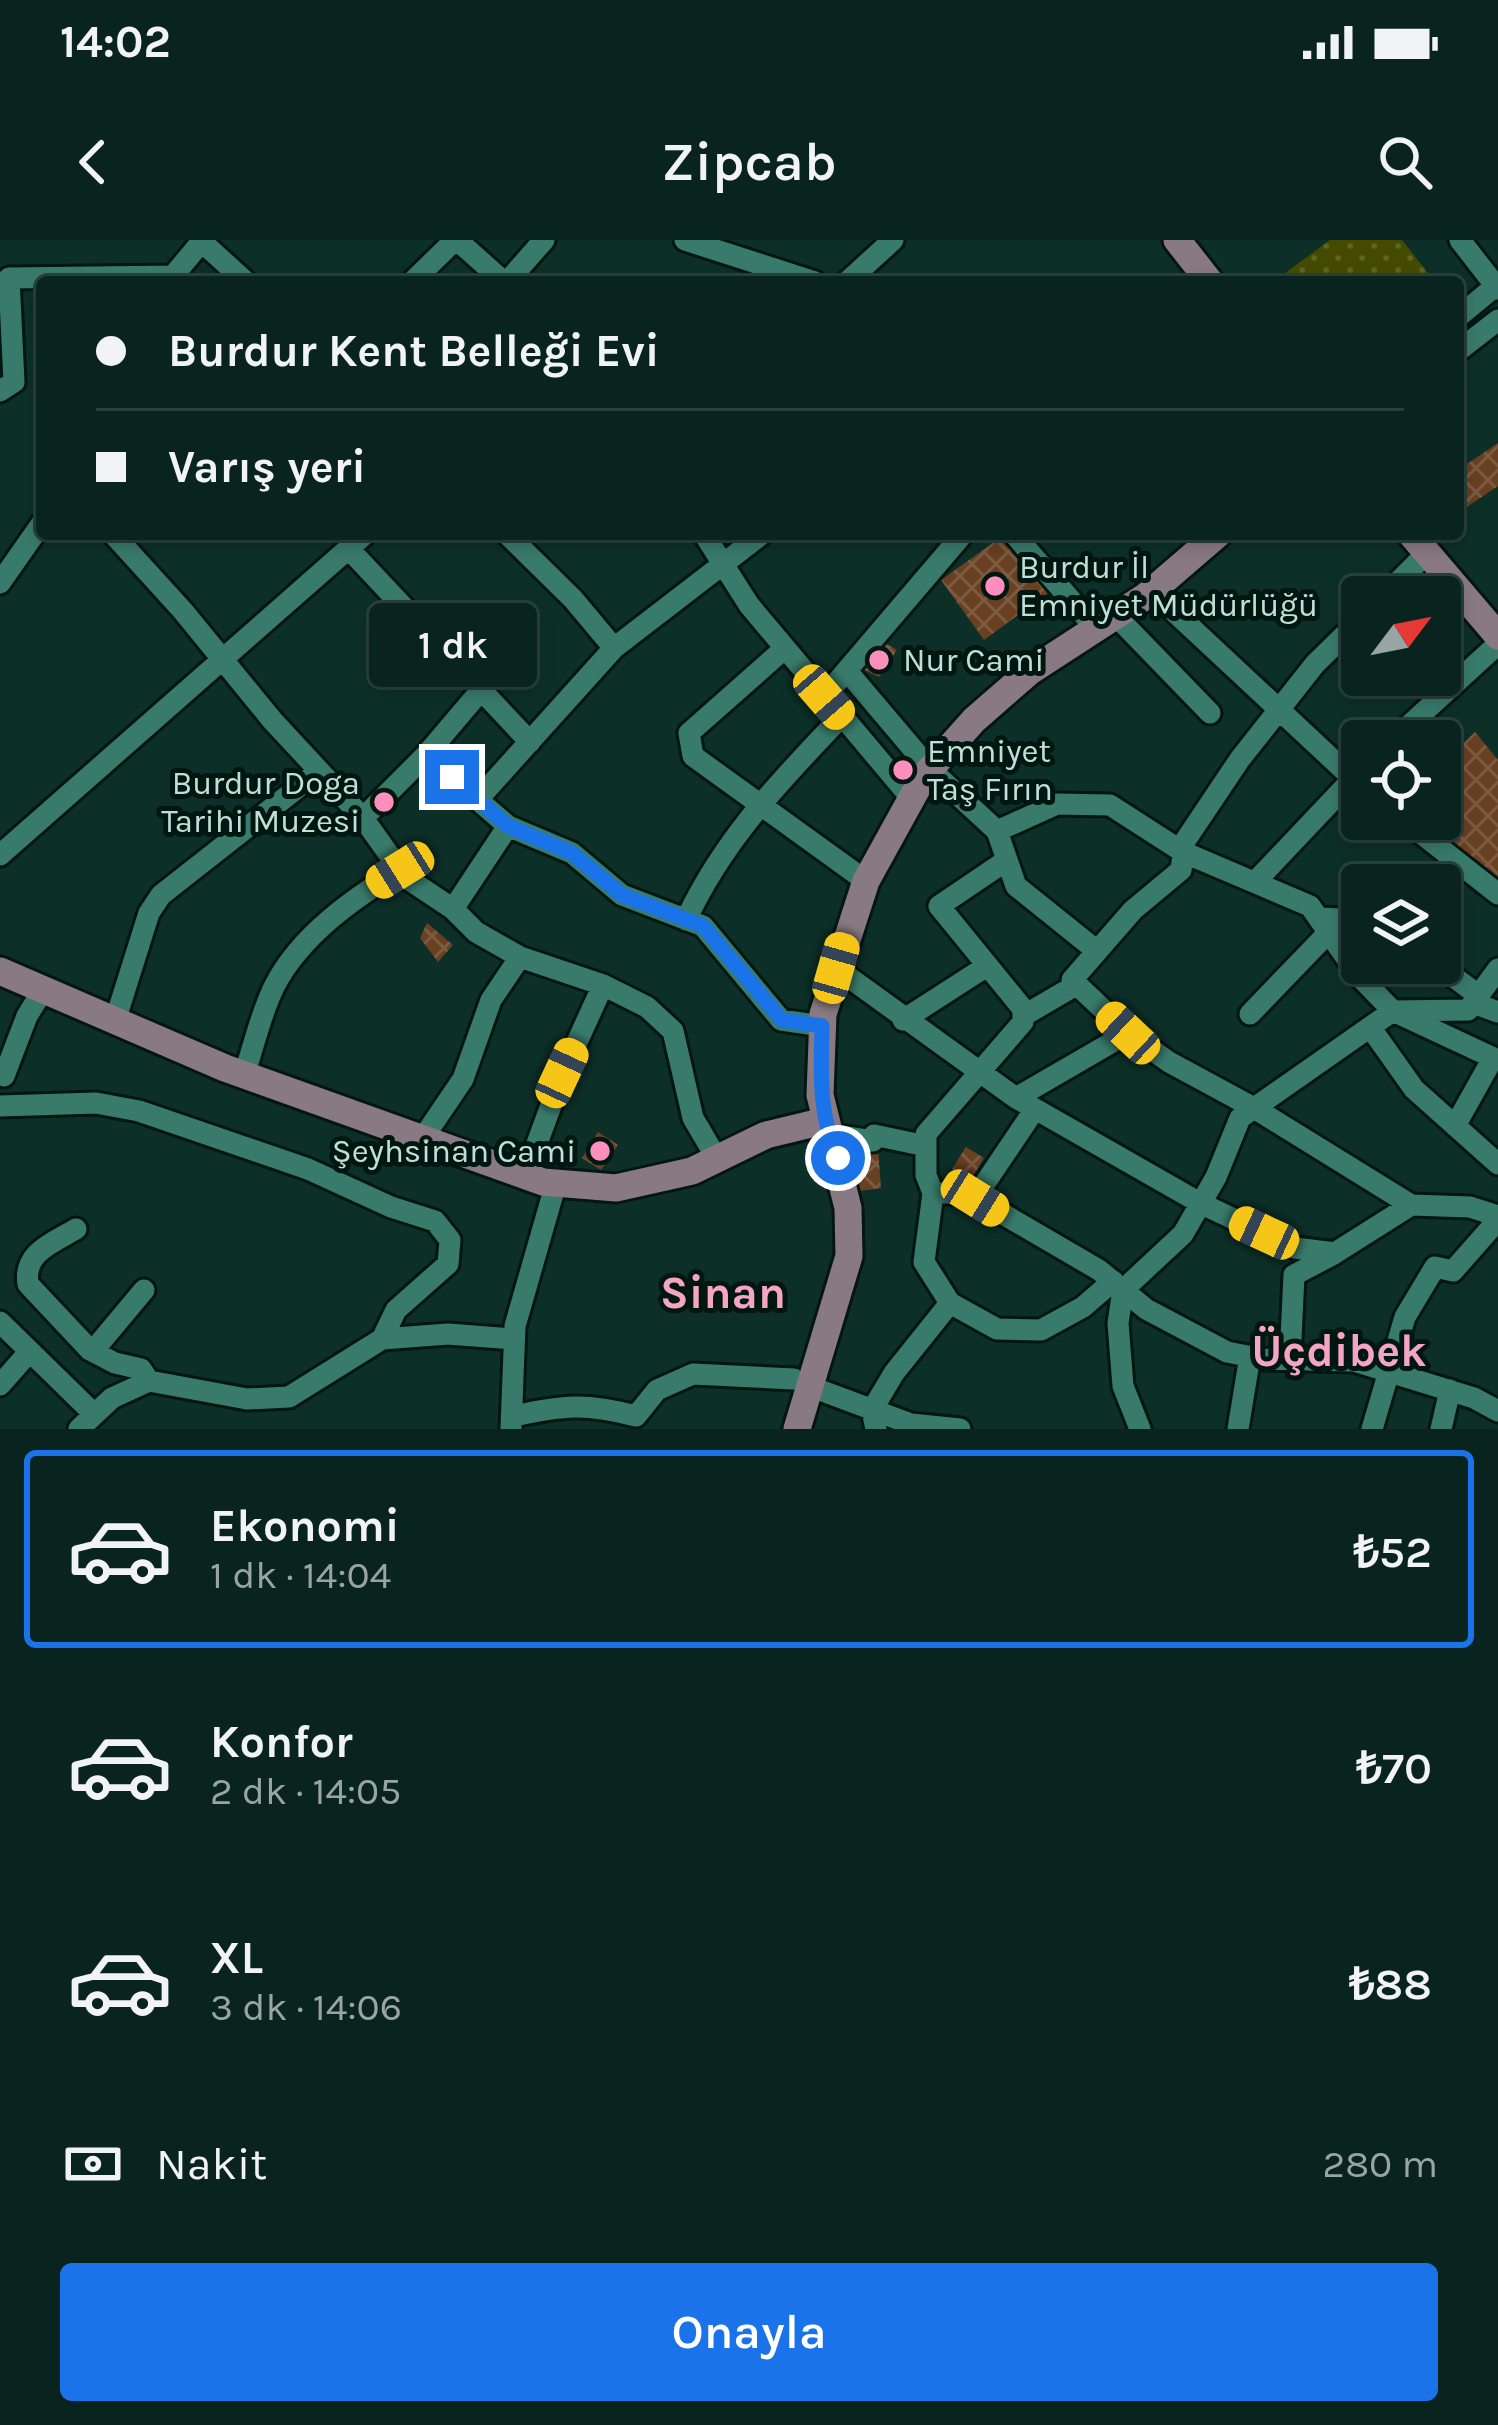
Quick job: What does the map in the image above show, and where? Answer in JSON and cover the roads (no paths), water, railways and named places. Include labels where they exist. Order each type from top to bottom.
[{"type":"main road","points":[[1178,240],[1205,276]]},
{"type":"main road","points":[[779,1429],[802,1383],[849,1256],[848,1208],[820,1095],[822,1026],[866,881],[930,770],[1002,694],[1152,591],[1211,540]]},
{"type":"main road","points":[[1419,543],[1498,640]]},
{"type":"main road","points":[[0,972],[244,1075],[556,1183],[616,1188],[692,1171],[766,1135],[826,1128]]},
{"type":"main road","points":[[797,1429],[802,1383]]},
{"type":"street","points":[[418,276],[456,240],[498,276]]},
{"type":"street","points":[[511,276],[544,240]]},
{"type":"street","points":[[685,240],[738,248],[801,276]]},
{"type":"street","points":[[854,276],[893,240]]},
{"type":"street","points":[[1460,240],[1497,286],[1464,312]]},
{"type":"street","points":[[173,276],[202,241],[240,276]]},
{"type":"street","points":[[0,391],[14,382],[9,278],[36,278]]},
{"type":"street","points":[[1464,346],[1498,320]]},
{"type":"street","points":[[0,584],[36,532]]},
{"type":"street","points":[[123,540],[363,818],[405,877],[453,909],[476,932],[520,957],[603,985],[647,1007],[673,1030],[693,1118],[717,1159]]},
{"type":"street","points":[[513,540],[573,598],[614,648]]},
{"type":"street","points":[[708,540],[784,649],[911,799]]},
{"type":"street","points":[[478,799],[614,648],[755,540]]},
{"type":"street","points":[[824,697],[958,540]]},
{"type":"street","points":[[1019,540],[1210,712]]},
{"type":"street","points":[[0,855],[357,541],[530,742]]},
{"type":"street","points":[[1397,576],[1419,543]]},
{"type":"street","points":[[1152,591],[1341,763]]},
{"type":"street","points":[[1341,639],[1279,710],[1185,841],[1180,870],[1132,910],[1072,980],[1128,1033],[1169,1062],[1412,1205],[1470,1207],[1496,1227],[1453,1271],[1435,1267],[1405,1317],[1372,1429]]},
{"type":"street","points":[[1414,720],[1498,640]]},
{"type":"street","points":[[784,649],[688,737],[693,756],[866,881]]},
{"type":"street","points":[[847,670],[930,770],[997,831],[1016,886],[1097,951]]},
{"type":"street","points":[[363,818],[482,689]]},
{"type":"street","points":[[686,920],[703,883],[758,803],[841,717]]},
{"type":"street","points":[[426,755],[508,826],[572,853],[622,895],[703,926],[782,1020],[822,1026]]},
{"type":"street","points":[[115,1021],[149,913],[161,895],[319,771]]},
{"type":"street","points":[[1255,882],[1341,796]]},
{"type":"street","points":[[997,831],[1057,804],[1110,805],[1183,852],[1310,906],[1359,976],[1393,1011],[1496,1059],[1456,1126]]},
{"type":"street","points":[[453,909],[508,826]]},
{"type":"street","points":[[1430,840],[1498,894]]},
{"type":"street","points":[[1007,860],[939,906],[1023,1009],[1023,1022],[926,1134],[926,1175],[933,1193],[924,1262],[950,1303],[997,1329],[1042,1330],[1118,1286],[1183,1234],[1240,1118],[1393,1011],[1468,1010],[1497,972]]},
{"type":"street","points":[[244,1075],[275,985],[301,950],[360,894],[400,870]]},
{"type":"street","points":[[1250,1014],[1324,925],[1341,923]]},
{"type":"street","points":[[423,1138],[463,1079],[491,1000],[520,957]]},
{"type":"street","points":[[903,1020],[987,966]]},
{"type":"street","points":[[836,968],[1025,1104],[1200,1203],[1295,1248],[1335,1253]]},
{"type":"street","points":[[1459,984],[1498,1012]]},
{"type":"street","points":[[525,1176],[562,1073],[603,985]]},
{"type":"street","points":[[1023,1016],[1076,985]]},
{"type":"street","points":[[4,1076],[27,1016],[43,990]]},
{"type":"street","points":[[1370,1027],[1414,1089],[1498,1164]]},
{"type":"street","points":[[975,1198],[1025,1104],[1128,1033]]},
{"type":"street","points":[[0,1106],[73,1102],[139,1111],[308,1168],[435,1222],[450,1240],[448,1264],[396,1310],[382,1339]]},
{"type":"street","points":[[826,1128],[873,1141],[874,1135],[926,1146]]},
{"type":"street","points":[[556,1183],[514,1339],[513,1422],[568,1404],[636,1416],[658,1390],[694,1374],[802,1383],[874,1419],[959,1429]]},
{"type":"street","points":[[933,1193],[967,1193],[1118,1286],[1146,1309],[1227,1352],[1354,1361],[1450,1390],[1498,1412]]},
{"type":"street","points":[[1290,1360],[1294,1275],[1412,1205]]},
{"type":"street","points":[[76,1229],[34,1256],[26,1279],[62,1324],[93,1352],[141,1369],[149,1381]]},
{"type":"street","points":[[1118,1286],[1123,1386],[1140,1429]]},
{"type":"street","points":[[93,1352],[145,1290]]},
{"type":"street","points":[[874,1419],[894,1373],[950,1303]]},
{"type":"street","points":[[0,1322],[30,1351],[86,1421],[112,1398],[149,1381],[247,1399],[289,1397],[382,1339],[448,1334],[514,1339]]},
{"type":"street","points":[[0,1385],[30,1351]]},
{"type":"street","points":[[1238,1429],[1250,1356]]},
{"type":"street","points":[[1441,1429],[1450,1390]]},
{"type":"place","name":"Burdur İl Emniyet Müdürlüğü","points":[[995,586]]},
{"type":"place","name":"Nur Cami","points":[[879,660]]},
{"type":"place","name":"Emniyet Taş Fırın","points":[[903,770]]},
{"type":"place","name":"Burdur Doga Tarihi Muzesi","points":[[384,802]]},
{"type":"place","name":"Şeyhsinan Cami","points":[[600,1151]]},
{"type":"district","name":"Sinan","points":[[723,1293]]},
{"type":"district","name":"Üçdibek","points":[[1339,1351]]}]
